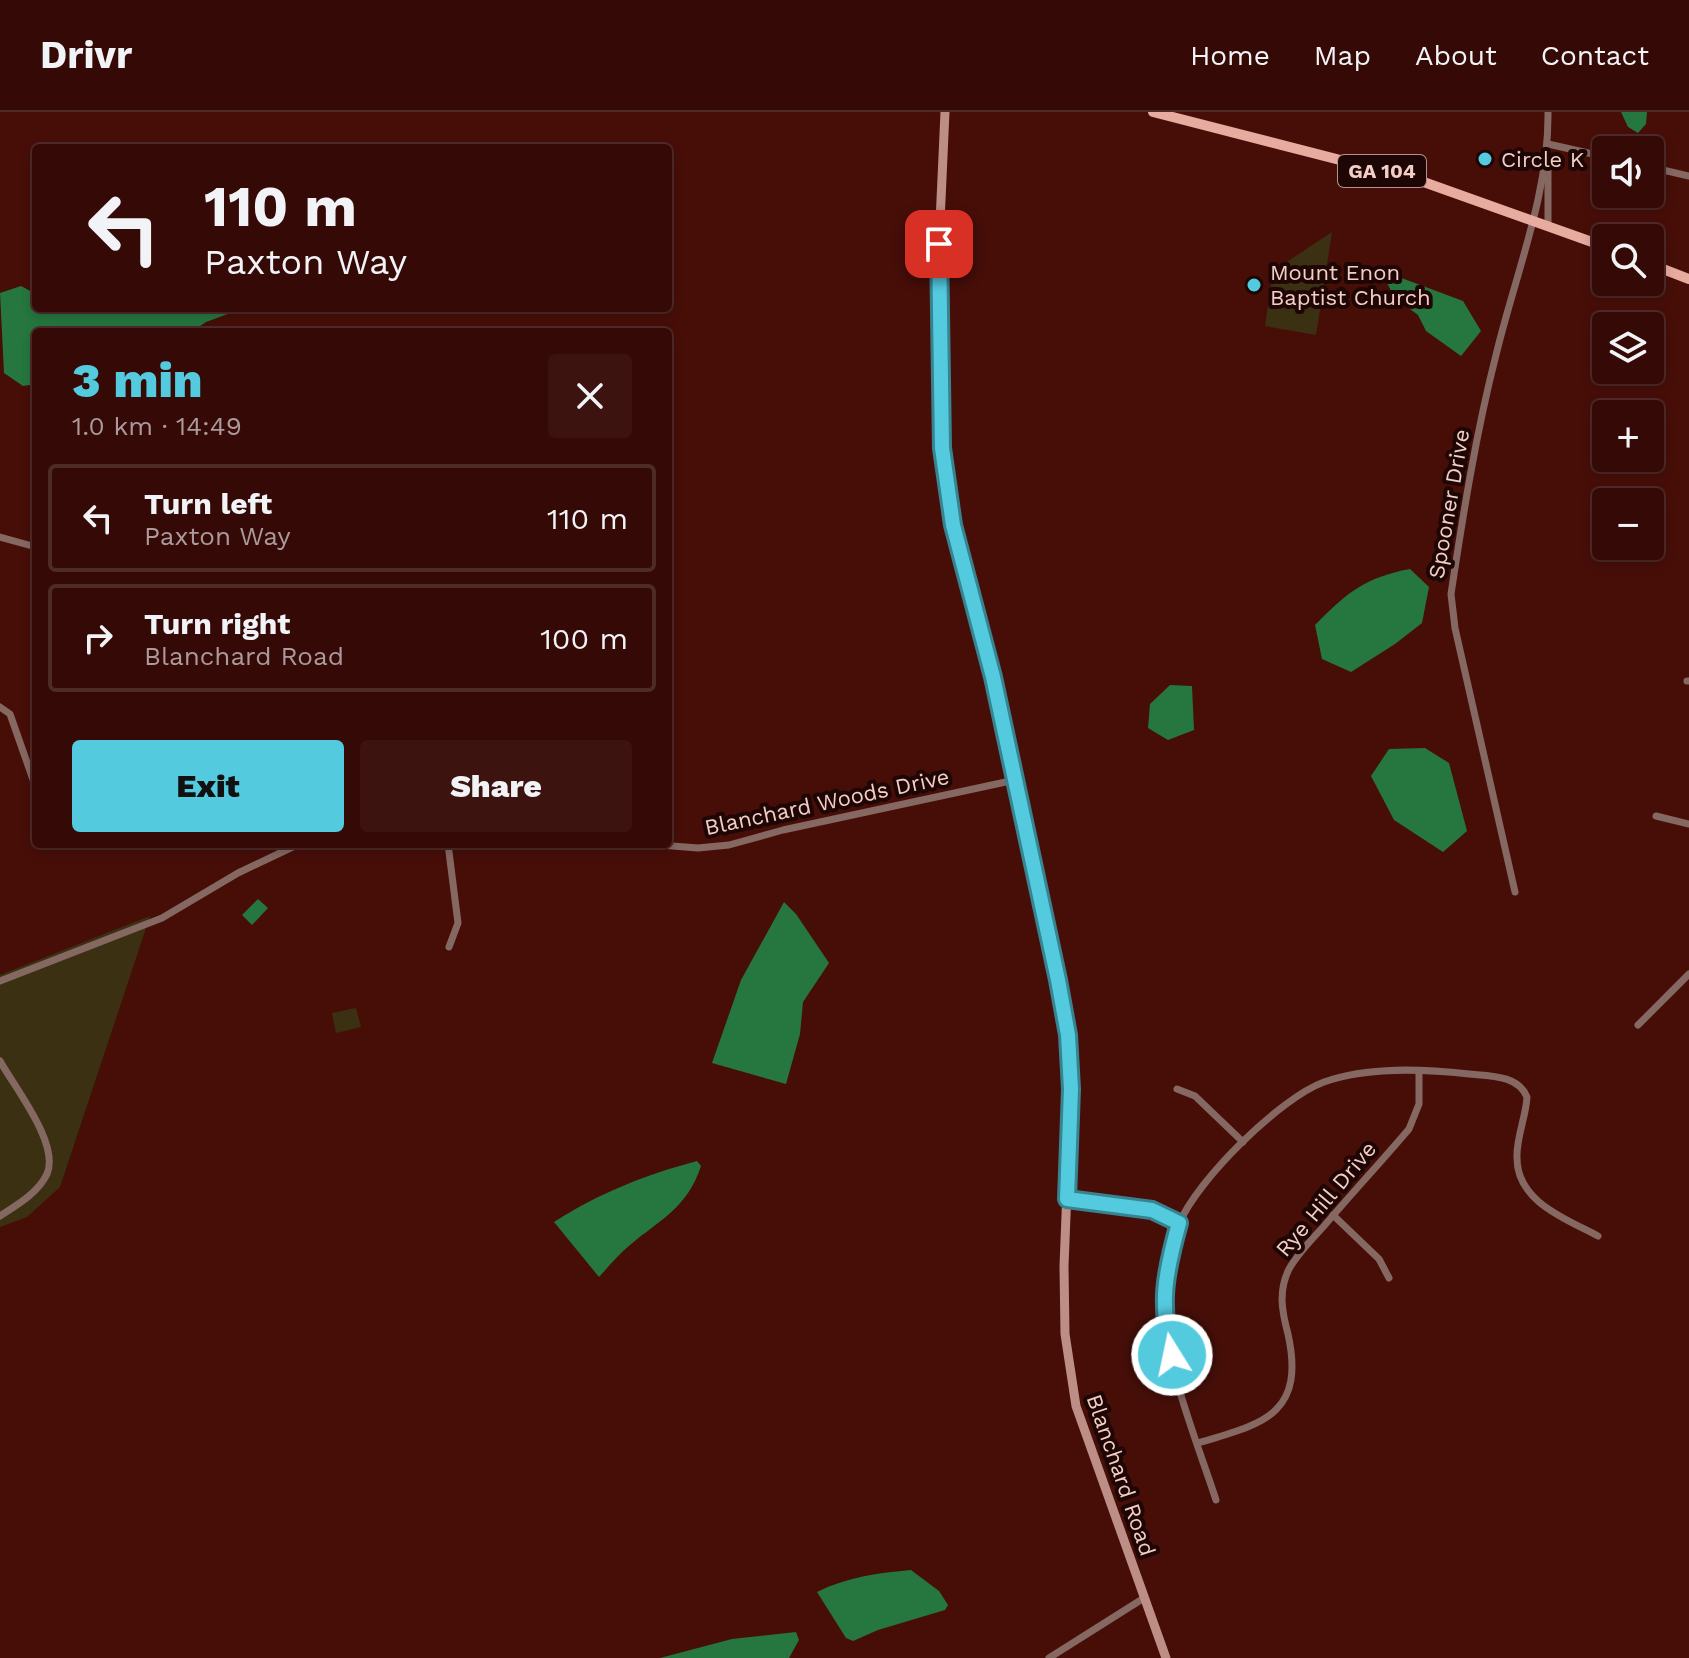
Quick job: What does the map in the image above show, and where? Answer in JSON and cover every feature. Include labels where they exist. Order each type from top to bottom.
[{"type":"main road","name":"GA 104","points":[[1153,112],[1418,180],[1592,241]]},
{"type":"main road","points":[[1664,269],[1689,279]]},
{"type":"street","name":"Blanchard Road","points":[[945,112],[939,244],[942,448],[953,525],[986,650],[1068,1035],[1071,1089],[1065,1334],[1076,1406],[1166,1658]]},
{"type":"street","points":[[1548,112],[1548,224]]},
{"type":"street","name":"Spooner Drive","points":[[1515,892],[1455,628],[1451,594],[1495,357],[1533,219],[1548,144]]},
{"type":"street","points":[[1548,144],[1592,154]]},
{"type":"street","points":[[1664,170],[1689,176]]},
{"type":"street","points":[[0,537],[32,546]]},
{"type":"street","points":[[0,707],[10,714],[32,777]]},
{"type":"street","name":"Blanchard Woods Drive","points":[[672,846],[698,848],[729,845],[783,830],[1015,780]]},
{"type":"street","points":[[1656,816],[1689,824]]},
{"type":"street","points":[[0,981],[162,918],[238,873],[291,848]]},
{"type":"street","points":[[449,848],[458,923],[449,947]]},
{"type":"street","points":[[1638,1025],[1689,974]]},
{"type":"street","points":[[0,1061],[45,1138],[51,1155],[51,1163],[42,1183],[0,1216]]},
{"type":"street","points":[[1216,1500],[1182,1398],[1165,1320],[1163,1293],[1179,1223],[1197,1192],[1258,1126],[1292,1099],[1324,1082],[1362,1073],[1419,1071],[1515,1081],[1527,1097],[1516,1159],[1521,1177],[1536,1201],[1598,1236]]},
{"type":"street","name":"Rye Hill Drive","points":[[1198,1443],[1253,1426],[1272,1416],[1284,1400],[1292,1370],[1282,1310],[1282,1285],[1298,1255],[1409,1129],[1419,1104],[1419,1071]]},
{"type":"street","points":[[1177,1089],[1195,1096],[1243,1142]]},
{"type":"street","points":[[1067,1199],[1152,1210],[1179,1223]]},
{"type":"street","points":[[1333,1215],[1379,1259],[1389,1278]]},
{"type":"street","points":[[1049,1658],[1144,1598]]},
{"type":"shaded area","points":[[1621,112],[1647,112],[1646,124],[1638,133],[1628,127]]},
{"type":"shaded area","points":[[1332,232],[1316,335],[1265,326],[1273,271]]},
{"type":"shaded area","points":[[1380,270],[1463,301],[1481,331],[1461,356],[1426,331],[1418,315],[1395,298]]},
{"type":"shaded area","points":[[21,286],[32,292],[32,312],[233,312],[197,328],[32,328],[32,385],[23,386],[4,373],[0,293]]},
{"type":"shaded area","points":[[1410,569],[1429,587],[1422,623],[1351,672],[1322,659],[1315,625],[1358,588],[1381,577]]},
{"type":"shaded area","points":[[1170,685],[1192,686],[1194,730],[1168,740],[1148,728],[1150,704]]},
{"type":"shaded area","points":[[1425,748],[1449,763],[1467,831],[1443,852],[1394,820],[1371,776],[1389,749]]},
{"type":"shaded area","points":[[258,899],[268,908],[252,925],[242,915]]},
{"type":"shaded area","points":[[784,902],[796,914],[829,963],[803,1002],[800,1034],[786,1084],[712,1063],[741,980]]},
{"type":"shaded area","points":[[150,916],[60,1187],[27,1217],[0,1227],[0,975]]},
{"type":"shaded area","points":[[356,1008],[361,1027],[336,1033],[332,1013]]},
{"type":"shaded area","points":[[697,1161],[701,1166],[681,1203],[626,1249],[599,1277],[554,1222],[623,1186]]},
{"type":"shaded area","points":[[911,1570],[939,1591],[948,1605],[945,1610],[878,1630],[853,1641],[846,1638],[817,1592],[863,1576]]},
{"type":"shaded area","points":[[796,1632],[799,1640],[789,1658],[660,1658],[732,1639]]},
{"type":"place","name":"Circle K","points":[[1485,159]]},
{"type":"place","name":"Mount Enon Baptist Church","points":[[1254,285]]},
{"type":"route","points":[[939,244],[942,448],[953,525],[993,677],[1068,1035],[1071,1089],[1067,1199],[1152,1210],[1179,1223],[1163,1293],[1172,1355]]}]
